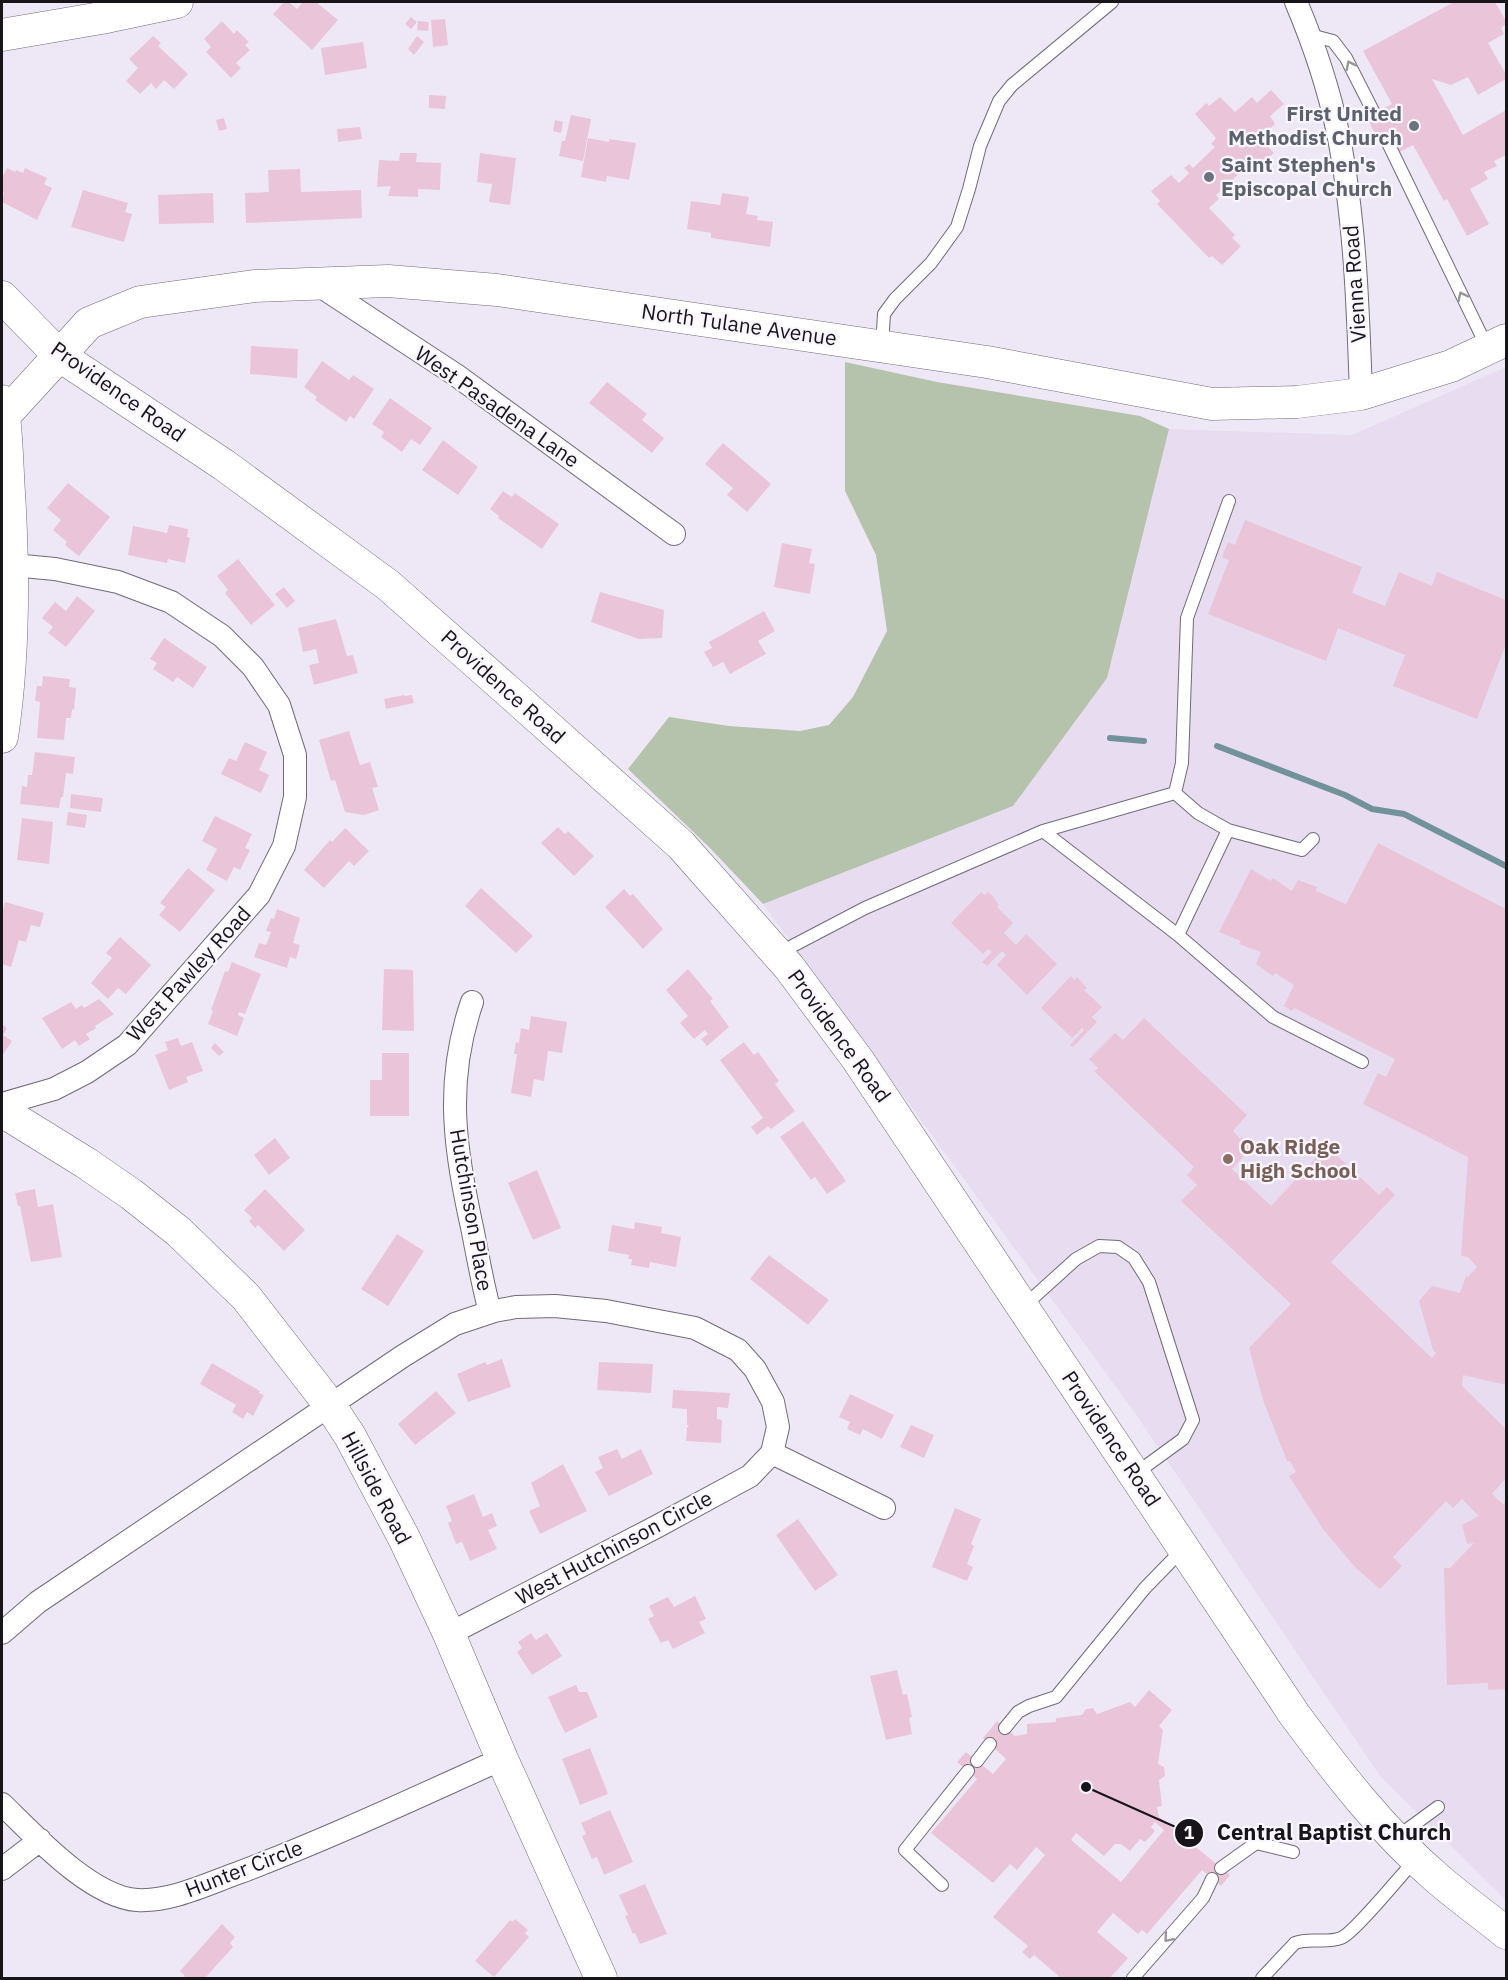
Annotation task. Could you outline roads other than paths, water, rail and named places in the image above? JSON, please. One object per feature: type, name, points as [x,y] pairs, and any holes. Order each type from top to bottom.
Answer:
[{"type":"street","points":[[2,35],[99,10],[177,2]]},
{"type":"street","name":"Vienna Road","points":[[1296,2],[1310,35],[1338,132],[1359,310],[1361,394]]},
{"type":"street","name":"North Tulane Avenue","points":[[3,409],[60,356],[89,323],[140,302],[254,286],[388,281],[496,290],[987,362],[1212,404],[1297,402],[1361,394],[1451,366],[1497,344]]},
{"type":"street","name":"West Pasadena Lane","points":[[317,284],[456,375],[674,534]]},
{"type":"street","name":"Providence Road","points":[[2,297],[60,356],[224,465],[388,585],[681,845],[778,954],[858,1060],[1294,1714],[1350,1788],[1438,1879],[1506,1933]]},
{"type":"street","points":[[2,737],[12,611],[8,564],[3,409]]},
{"type":"street","name":"West Pawley Road","points":[[2,1104],[54,1089],[87,1072],[127,1045],[259,895],[284,846],[295,797],[295,755],[279,705],[253,667],[222,636],[171,602],[118,582],[55,569],[8,564]]},
{"type":"street","name":"Hutchinson Place","points":[[472,1002],[463,1027],[453,1110],[462,1180],[490,1312]]},
{"type":"street","name":"Hillside Road","points":[[2,1111],[132,1194],[179,1232],[246,1298],[329,1404],[350,1436],[404,1538],[602,1978]]},
{"type":"street","points":[[2,1633],[38,1602],[329,1404],[455,1324],[490,1312],[516,1307],[555,1306],[649,1318],[696,1328],[738,1350],[755,1368],[773,1402],[778,1427],[772,1453],[884,1508]]},
{"type":"street","name":"West Hutchinson Circle","points":[[449,1634],[750,1476],[772,1453]]},
{"type":"street","name":"Hunter Circle","points":[[2,1804],[70,1868],[101,1889],[136,1900],[164,1898],[196,1889],[281,1856],[502,1759]]},
{"type":"street","points":[[2,1869],[40,1840]]},
{"type":"lane","points":[[882,346],[884,315],[894,299],[931,263],[957,227],[980,147],[999,101],[1012,85],[1112,2]]},
{"type":"lane","points":[[1310,35],[1333,41],[1346,58],[1374,114]]},
{"type":"lane","points":[[1388,143],[1497,344]]},
{"type":"lane","points":[[1175,793],[1182,763],[1187,618],[1229,501]]},
{"type":"lane","points":[[778,954],[865,908],[1043,831],[1175,793]]},
{"type":"lane","points":[[1175,793],[1198,813],[1228,830],[1302,850],[1313,839]]},
{"type":"lane","points":[[1178,935],[1228,830]]},
{"type":"lane","points":[[1043,831],[1178,935],[1273,1017],[1362,1062]]},
{"type":"lane","points":[[1023,1307],[1076,1259],[1100,1246],[1118,1246],[1134,1258],[1149,1282],[1193,1419],[1183,1440],[1135,1474]]},
{"type":"lane","points":[[1005,1728],[1018,1712],[1056,1696],[1145,1588],[1184,1548]]},
{"type":"lane","points":[[977,1761],[990,1744]]},
{"type":"lane","points":[[942,1885],[905,1850],[968,1771]]},
{"type":"lane","points":[[1262,1978],[1295,1943],[1321,1942],[1346,1936],[1406,1848],[1438,1807]]},
{"type":"lane","points":[[1221,1868],[1256,1843],[1293,1852]]},
{"type":"lane","points":[[1132,1978],[1203,1898],[1212,1879]]},
{"type":"waterway","points":[[1110,738],[1144,741]]},
{"type":"waterway","points":[[1217,746],[1345,795],[1372,809],[1404,814],[1506,866]]},
{"type":"place","name":"First United Methodist Church","points":[[1414,126]]},
{"type":"place","name":"Saint Stephen's Episcopal Church","points":[[1209,177]]},
{"type":"place","name":"Oak Ridge High School","points":[[1228,1159]]},
{"type":"place","name":"Central Baptist Church","points":[[1086,1787]]}]
